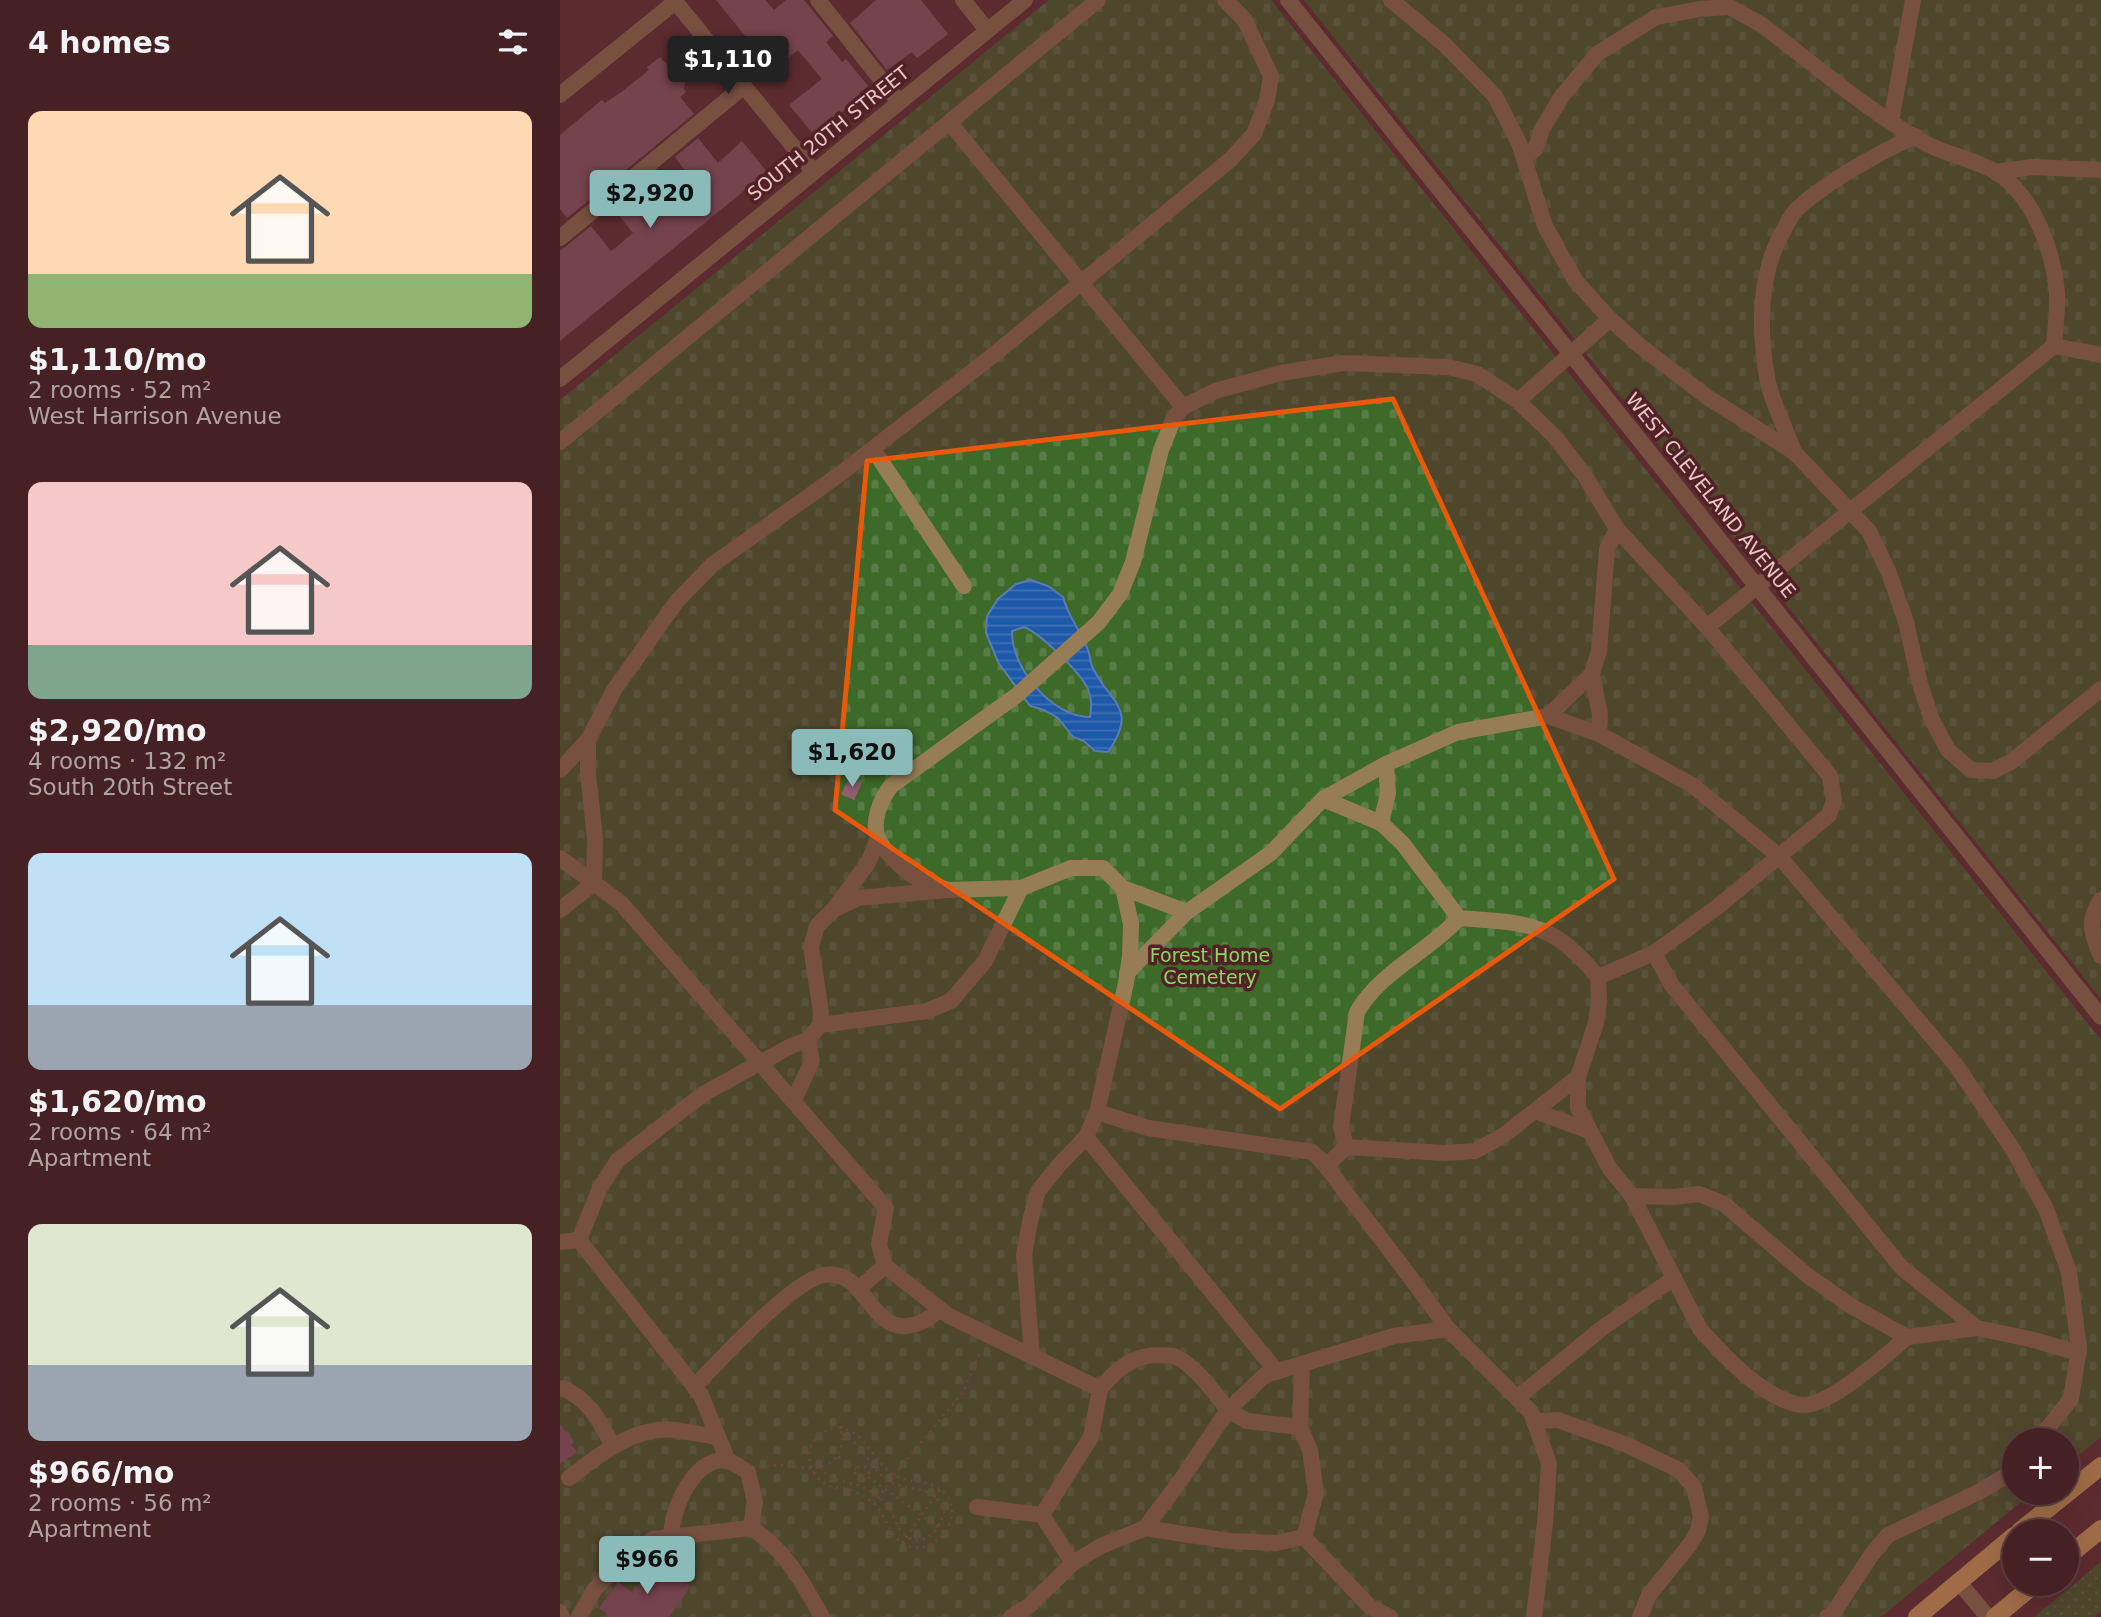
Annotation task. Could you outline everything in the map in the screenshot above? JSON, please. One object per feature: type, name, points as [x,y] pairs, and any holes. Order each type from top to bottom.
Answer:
[{"type":"main road","points":[[2035,1519],[2101,1466]]},
{"type":"main road","points":[[2079,1548],[2101,1529]]},
{"type":"main road","points":[[1917,1617],[2002,1546]]},
{"type":"main road","points":[[1994,1617],[2020,1596]]},
{"type":"street","points":[[818,0],[899,102]]},
{"type":"street","points":[[963,0],[987,30]]},
{"type":"street","name":"SOUTH 20TH STREET","points":[[560,379],[1024,0]]},
{"type":"street","points":[[560,442],[1098,0]]},
{"type":"street","points":[[560,770],[588,740],[614,690],[677,601],[712,565],[873,449],[991,357],[1230,160],[1254,134],[1267,100],[1271,76],[1244,19],[1226,0]]},
{"type":"street","name":"WEST CLEVELAND AVENUE","points":[[1288,0],[2101,1017]]},
{"type":"street","points":[[1391,0],[1444,44],[1495,96],[1519,143],[1545,226],[1576,280],[1610,319],[1640,346],[1707,397],[1794,452],[1869,531],[1889,573],[1906,622],[1920,684],[1932,720],[1948,750],[1971,770],[1993,771],[2011,762],[2101,689]]},
{"type":"street","points":[[1891,121],[1913,0]]},
{"type":"street","points":[[560,95],[675,1],[814,172]]},
{"type":"street","points":[[1524,158],[1536,148],[1542,129],[1562,96],[1597,54],[1656,17],[1724,3],[1755,20],[1891,121],[1931,146],[1995,172],[2013,186],[2037,220],[2051,256],[2057,294],[2054,346],[1712,623]]},
{"type":"street","points":[[560,238],[744,86]]},
{"type":"street","points":[[950,123],[1183,407]]},
{"type":"street","points":[[1794,452],[1769,383],[1761,329],[1764,284],[1774,245],[1796,210],[1886,150],[1916,136]]},
{"type":"street","points":[[1995,172],[2033,167],[2101,170]]},
{"type":"street","points":[[1518,401],[1610,319]]},
{"type":"street","points":[[2054,346],[2101,355]]},
{"type":"street","points":[[579,1240],[600,1188],[618,1160],[703,1094],[808,1040],[820,1025],[821,1012],[811,947],[817,926],[833,910],[868,863],[878,838],[879,807],[891,786],[1017,695],[1089,631],[1120,594],[1133,562],[1161,450],[1173,420],[1183,407],[1215,391],[1281,373],[1343,363],[1448,367],[1477,374],[1505,390],[1555,437],[1585,476],[1617,529],[1712,623],[1830,776],[1833,800],[1829,815],[1716,908],[1654,953],[1598,977]]},
{"type":"street","points":[[873,449],[964,586]]},
{"type":"street","points":[[1599,734],[1600,715],[1592,674],[1599,651],[1607,549],[1617,529]]},
{"type":"street","points":[[1548,716],[1592,674]]},
{"type":"street","points":[[1127,973],[1187,912],[1271,853],[1323,799],[1387,764],[1458,732],[1548,716],[1599,734],[1692,785],[1779,856],[1955,1064],[2012,1147],[2046,1209],[2069,1272],[2079,1353],[2070,1399],[2047,1428]]},
{"type":"street","points":[[588,740],[588,774],[595,839],[594,883]]},
{"type":"street","points":[[1381,823],[1388,793],[1387,764]]},
{"type":"street","points":[[1323,799],[1381,823],[1403,844],[1459,918],[1521,923],[1553,935],[1578,953],[1598,977],[1596,1023],[1578,1077],[1578,1108],[1610,1170],[1632,1196],[1700,1329],[1716,1348],[1766,1391],[1805,1405],[1821,1401],[1868,1370],[1907,1337],[1977,1328],[2079,1353]]},
{"type":"street","points":[[878,838],[895,861],[915,877],[948,890]]},
{"type":"street","points":[[560,858],[621,903],[886,1208],[879,1244],[884,1266],[917,1289],[940,1310],[1100,1390]]},
{"type":"street","points":[[833,910],[858,898],[948,890],[1021,888],[1071,868],[1103,868],[1124,888],[1187,912]]},
{"type":"street","points":[[560,910],[594,883]]},
{"type":"street","points":[[820,1025],[927,1011],[951,1001],[985,961],[1021,888]]},
{"type":"street","points":[[1032,1356],[1024,1254],[1031,1217],[1038,1191],[1059,1164],[1086,1137],[1097,1112],[1127,973],[1131,924],[1124,888]]},
{"type":"street","points":[[2101,900],[2092,919],[2091,933],[2101,956]]},
{"type":"street","points":[[1346,1147],[1341,1127],[1357,1012],[1377,985],[1445,933],[1459,918]]},
{"type":"street","points":[[1654,953],[1671,984],[1902,1268],[1977,1328]]},
{"type":"street","points":[[794,1100],[812,1061],[808,1040]]},
{"type":"street","points":[[1327,1165],[1346,1147],[1445,1153],[1475,1151],[1504,1135],[1578,1077]]},
{"type":"street","points":[[1535,1111],[1589,1131]]},
{"type":"street","points":[[1097,1112],[1148,1128],[1312,1152],[1327,1165],[1448,1329],[1531,1412],[1549,1464],[1534,1617]]},
{"type":"street","points":[[1086,1137],[1277,1372]]},
{"type":"street","points":[[1632,1196],[1674,1197],[1699,1194],[1724,1204],[1807,1275],[1851,1306],[1907,1337]]},
{"type":"street","points":[[560,1242],[579,1240]]},
{"type":"street","points":[[579,1240],[701,1395],[728,1461]]},
{"type":"street","points":[[858,1289],[884,1266]]},
{"type":"street","points":[[694,1387],[749,1330],[811,1279],[837,1275],[848,1280],[876,1311],[896,1325],[906,1327],[922,1323],[940,1310]]},
{"type":"street","points":[[1517,1398],[1601,1329],[1674,1278]]},
{"type":"street","points":[[1145,1528],[1228,1409],[1265,1375],[1394,1336],[1448,1329]]},
{"type":"street","points":[[1042,1515],[1091,1437],[1100,1390],[1113,1373],[1130,1361],[1150,1355],[1173,1356],[1199,1375],[1228,1409],[1247,1421],[1300,1427]]},
{"type":"street","points":[[1303,1364],[1300,1427],[1310,1450],[1316,1493],[1304,1537]]},
{"type":"street","points":[[560,1390],[563,1388],[580,1397],[594,1412],[613,1446]]},
{"type":"street","points":[[1534,1421],[1558,1420],[1627,1444],[1678,1470],[1694,1487],[1701,1517],[1698,1530],[1691,1543],[1648,1595],[1640,1617]]},
{"type":"street","points":[[563,1483],[613,1446],[649,1431],[674,1430],[718,1437]]},
{"type":"street","points":[[671,1537],[671,1523],[695,1474],[708,1462],[728,1461],[747,1472],[755,1502],[751,1528]]},
{"type":"street","points":[[1826,1617],[1834,1612],[1872,1554],[1888,1535],[1977,1493],[2002,1478]]},
{"type":"street","points":[[977,1507],[1042,1515]]},
{"type":"street","points":[[1042,1515],[1073,1563]]},
{"type":"street","points":[[579,1617],[594,1590],[621,1563],[653,1539],[751,1528],[783,1556],[801,1579],[822,1617]]},
{"type":"street","points":[[1011,1617],[1030,1605],[1073,1563],[1101,1546],[1145,1528],[1229,1541],[1276,1543],[1304,1537]]},
{"type":"street","points":[[1304,1537],[1370,1606],[1390,1617]]},
{"type":"street","points":[[1958,1581],[1988,1617]]},
{"type":"street","points":[[560,1612],[562,1617]]},
{"type":"path","points":[[874,1504],[894,1475],[963,1392],[988,1334]]},
{"type":"path","points":[[747,1472],[760,1467],[785,1465],[812,1469],[820,1467],[838,1457],[843,1446],[840,1427]]},
{"type":"path","points":[[840,1427],[855,1432],[874,1457],[903,1480],[928,1483],[940,1489],[952,1507],[950,1526],[939,1540],[930,1545],[912,1547],[902,1543],[874,1504],[850,1489],[822,1482],[812,1469],[810,1452],[813,1442],[826,1431],[840,1427]]},
{"type":"path","points":[[820,1467],[830,1478],[871,1491],[889,1507],[903,1534],[911,1538],[926,1538],[939,1528],[944,1511],[936,1495],[925,1490],[902,1487],[890,1481],[870,1463],[855,1441],[842,1435]]},
{"type":"path","points":[[838,1457],[856,1469]]},
{"type":"path","points":[[874,1457],[867,1468],[868,1477],[946,1533]]},
{"type":"path","points":[[856,1469],[860,1466],[867,1468]]},
{"type":"path","points":[[856,1469],[855,1475],[858,1479]]},
{"type":"path","points":[[858,1479],[868,1477]]},
{"type":"path","points":[[850,1489],[858,1479]]},
{"type":"path","points":[[902,1543],[940,1489]]},
{"type":"highlighted area","points":[[1393,399],[1614,879],[1280,1109],[835,810],[867,461]]},
{"type":"green space","name":"Forest Home Cemetery","points":[[1049,0],[1271,0],[2101,1040],[2101,1437],[2079,1455],[2079,1428],[2002,1428],[2002,1505],[2017,1505],[1881,1617],[560,1617],[560,400]]},
{"type":"green space","points":[[1304,0],[2101,0],[2101,999]]},
{"type":"green space","points":[[2101,1562],[2101,1611],[2094,1617],[2034,1617],[2060,1596],[2079,1596],[2079,1580]]},
{"type":"water","points":[[1031,580],[1048,586],[1063,597],[1089,652],[1092,666],[1121,714],[1117,737],[1108,752],[1095,751],[1084,741],[1073,737],[1058,718],[1030,706],[998,662],[986,633],[987,616],[998,599],[1016,584]],"holes":[[[1024,627],[1059,654],[1084,682],[1091,700],[1090,717],[1076,715],[1048,700],[1026,674],[1018,660],[1012,631]]]},
{"type":"building","points":[[716,0],[765,0],[774,10],[786,0],[804,0],[833,36],[826,42],[842,62],[846,59],[868,86],[859,93],[862,96],[814,135],[789,105],[822,79],[798,50],[773,70]]},
{"type":"building","points":[[876,0],[921,0],[948,34],[917,58],[912,52],[887,70],[850,23]]},
{"type":"building","points":[[678,47],[686,51],[701,71],[684,84],[686,92],[680,97],[694,114],[567,218],[560,209],[560,135],[602,100],[605,103],[624,90],[649,70],[647,67],[660,57],[669,67],[674,50]]},
{"type":"building","points":[[698,138],[718,163],[742,141],[767,172],[560,341],[560,251],[591,226],[611,251],[614,249],[633,233],[613,208],[652,176],[672,201],[694,183],[675,157]]},
{"type":"building","points":[[850,777],[862,783],[854,800],[841,794]]},
{"type":"building","points":[[560,1424],[574,1442],[571,1445],[577,1452],[560,1464]]},
{"type":"building","points":[[658,1564],[691,1586],[669,1617],[611,1617],[599,1608],[618,1582],[633,1593],[648,1571],[652,1573]]}]
